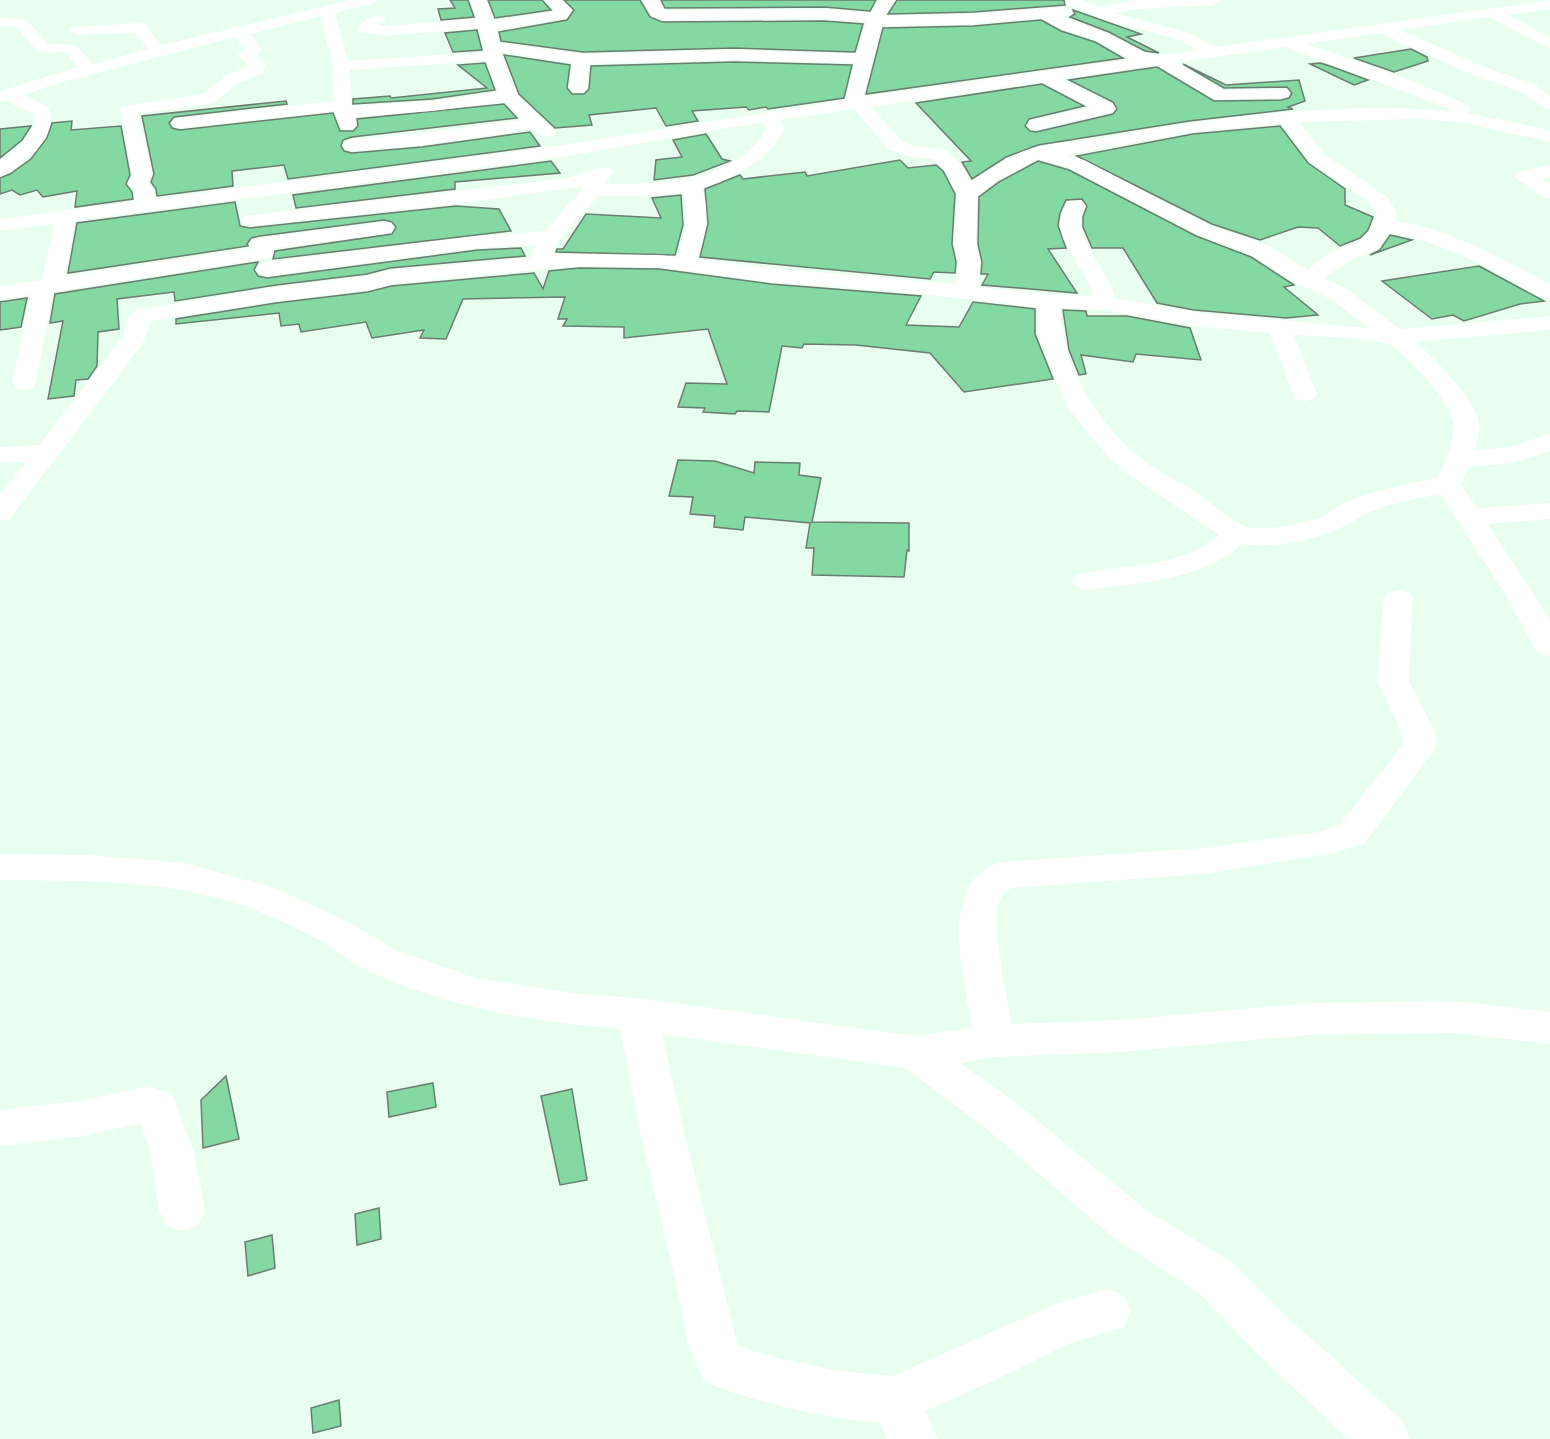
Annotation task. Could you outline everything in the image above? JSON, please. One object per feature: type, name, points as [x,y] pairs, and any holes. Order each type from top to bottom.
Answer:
[{"type":"street","points":[[6,95],[41,82],[238,32],[300,8],[326,9],[369,0]]},
{"type":"street","points":[[434,14],[562,15],[564,10],[552,0]]},
{"type":"street","points":[[650,0],[657,13],[681,15],[750,7],[875,19],[974,19],[1044,14],[1068,6]]},
{"type":"street","points":[[887,0],[875,19],[854,98],[895,145],[911,151],[939,154],[953,167],[967,194],[965,244],[969,262],[966,292]]},
{"type":"street","points":[[1005,0],[1068,6],[1092,11],[1183,36],[1213,52]]},
{"type":"street","points":[[1092,11],[1152,3],[1213,0]]},
{"type":"street","points":[[1151,29],[1175,20],[1152,3]]},
{"type":"street","points":[[0,225],[562,151],[769,116],[1550,4]]},
{"type":"street","points":[[326,9],[341,66],[343,103],[358,179]]},
{"type":"street","points":[[1491,12],[1550,44]]},
{"type":"street","points":[[1044,14],[1068,26],[1102,37],[1140,58],[1160,60],[1220,95],[1281,93]]},
{"type":"street","points":[[379,20],[372,22],[366,29],[385,31],[484,15]]},
{"type":"street","points":[[484,15],[506,88],[562,151]]},
{"type":"street","points":[[651,60],[681,15]]},
{"type":"street","points":[[0,22],[21,23],[44,49],[70,48],[88,71],[105,82]]},
{"type":"street","points":[[77,30],[141,28],[143,36],[159,51]]},
{"type":"street","points":[[1382,28],[1476,70],[1530,89],[1550,104]]},
{"type":"street","points":[[208,99],[232,79],[256,70],[258,65],[246,55],[254,50],[238,32]]},
{"type":"street","points":[[1287,41],[1327,58],[1415,88],[1468,112],[1469,115],[1465,118]]},
{"type":"street","points":[[341,66],[524,49],[551,56],[581,59],[651,60],[756,55],[863,59]]},
{"type":"street","points":[[1240,49],[1253,63]]},
{"type":"street","points":[[578,88],[581,59]]},
{"type":"street","points":[[1501,79],[1530,69]]},
{"type":"street","points":[[1456,76],[1476,70]]},
{"type":"street","points":[[1036,125],[1107,108],[1045,77]]},
{"type":"street","points":[[1266,78],[1281,93],[1292,117],[1317,158],[1382,203],[1387,213],[1383,226],[1371,244],[1341,256],[1307,280]]},
{"type":"street","points":[[1415,88],[1435,82]]},
{"type":"street","points":[[1000,83],[1039,130],[1037,153]]},
{"type":"street","points":[[383,94],[506,88]]},
{"type":"street","points":[[270,96],[343,103],[432,106],[506,88]]},
{"type":"street","points":[[122,93],[124,102],[130,109],[130,129],[142,175],[138,183],[144,190],[145,206]]},
{"type":"street","points":[[0,170],[28,149],[38,134],[43,119],[41,110],[6,95]]},
{"type":"street","points":[[130,109],[208,99],[237,98]]},
{"type":"street","points":[[130,129],[343,103]]},
{"type":"street","points":[[967,194],[991,176],[1037,153],[1085,147],[1170,129],[1292,117],[1421,114],[1465,118],[1550,136]]},
{"type":"street","points":[[251,220],[568,184],[590,190],[691,185],[745,163],[760,151],[776,129],[769,116]]},
{"type":"street","points":[[352,145],[422,139],[538,123]]},
{"type":"street","points":[[548,260],[551,237],[637,139]]},
{"type":"street","points":[[1037,153],[1077,164],[1204,230],[1266,253],[1307,280],[1340,294],[1418,354],[1438,376],[1466,420],[1466,434],[1452,472],[1469,517],[1521,595],[1550,646]]},
{"type":"street","points":[[1550,171],[1524,177],[1550,193]]},
{"type":"street","points":[[685,264],[697,231],[698,203],[691,185]]},
{"type":"street","points":[[546,207],[590,190]]},
{"type":"street","points":[[244,194],[276,294]]},
{"type":"street","points":[[1075,205],[1070,211],[1068,223],[1072,235],[1098,277],[1105,303]]},
{"type":"street","points":[[379,207],[390,277]]},
{"type":"street","points":[[24,383],[66,216]]},
{"type":"street","points":[[0,293],[108,275],[263,255],[383,228],[407,225]]},
{"type":"street","points":[[1383,226],[1415,230],[1497,264],[1550,293]]},
{"type":"street","points":[[263,255],[386,253],[551,237]]},
{"type":"street","points":[[0,513],[10,489],[46,453],[135,338],[140,318],[144,315],[276,294],[368,283],[390,277],[548,260],[626,259],[1048,301],[1105,303],[1194,319],[1395,337],[1550,323]]},
{"type":"street","points":[[1048,301],[1049,333],[1075,401],[1117,451],[1134,466],[1187,499],[1236,534],[1253,537],[1283,535],[1313,528],[1332,522],[1354,509],[1452,472],[1550,442]]},
{"type":"street","points":[[1525,326],[1550,328]]},
{"type":"street","points":[[1280,328],[1305,394]]},
{"type":"street","points":[[0,455],[46,453]]},
{"type":"street","points":[[1469,517],[1550,511]]},
{"type":"street","points":[[1086,581],[1161,570],[1214,552],[1236,534]]},
{"type":"street","points":[[994,1041],[980,939],[980,905],[986,888],[1001,875],[1203,861],[1322,844],[1352,834],[1419,748],[1420,736],[1393,681],[1398,599]]},
{"type":"street","points":[[0,867],[88,868],[184,876],[260,897],[337,933],[381,960],[474,993],[581,1010],[637,1014],[795,1038],[915,1053],[994,1041],[1122,1036],[1309,1019],[1455,1017],[1550,1028]]},
{"type":"street","points":[[637,1014],[667,1156],[702,1292],[712,1345],[722,1365],[779,1382],[839,1395],[903,1419],[991,1358],[1057,1325],[1107,1311]]},
{"type":"street","points":[[915,1053],[999,1114],[1130,1224],[1215,1277],[1271,1334],[1385,1439]]},
{"type":"street","points":[[0,1128],[84,1118],[148,1104],[157,1107],[172,1152],[182,1211]]},
{"type":"building","points":[[450,0],[468,0],[474,17],[441,20],[438,9],[455,8]]},
{"type":"building","points":[[488,0],[542,0],[551,10],[495,18]]},
{"type":"building","points":[[564,0],[640,0],[650,17],[662,22],[824,21],[863,24],[855,52],[734,48],[583,52],[501,41],[499,32],[567,20],[574,10]]},
{"type":"building","points":[[661,0],[876,0],[870,11],[824,7],[665,8]]},
{"type":"building","points":[[897,0],[1064,0],[1065,5],[974,12],[888,14]]},
{"type":"building","points":[[1073,10],[1141,34],[1127,37],[1159,53],[1145,51],[1109,32],[1070,17],[1075,14]]},
{"type":"building","points":[[1041,20],[1061,31],[1095,42],[1123,58],[866,94],[883,28],[974,26]]},
{"type":"building","points":[[477,30],[482,50],[453,52],[445,33]]},
{"type":"building","points":[[1411,49],[1427,57],[1428,61],[1394,72],[1354,58]]},
{"type":"building","points":[[504,55],[570,65],[567,88],[572,94],[584,94],[589,89],[591,66],[734,62],[852,65],[844,98],[768,109],[766,107],[749,110],[746,107],[692,111],[698,121],[666,126],[656,108],[589,115],[592,125],[555,128],[519,94]]},
{"type":"building","points":[[485,63],[495,90],[432,99],[353,104],[353,99],[390,96],[391,98],[487,88],[458,65]]},
{"type":"building","points":[[1320,63],[1368,80],[1354,85],[1310,64]]},
{"type":"building","points":[[1183,64],[1226,85],[1299,80],[1305,101],[1288,107],[1293,109],[1189,121],[1038,145],[1006,157],[972,179],[962,162],[971,161],[916,103],[1042,84],[1084,106],[1029,119],[1025,126],[1030,131],[1036,132],[1113,114],[1117,109],[1113,102],[1069,80],[1157,67],[1214,101],[1281,100],[1289,98],[1292,93],[1287,87],[1224,88]]},
{"type":"building","points":[[286,101],[287,104],[174,117],[169,123],[172,128],[180,130],[333,113],[340,131],[353,131],[358,126],[357,119],[504,104],[517,118],[352,137],[343,140],[341,146],[344,151],[352,153],[422,147],[530,132],[540,146],[288,179],[284,165],[232,171],[233,186],[157,196],[156,189],[151,182],[154,174],[142,116]]},
{"type":"building","points":[[72,121],[71,130],[121,126],[130,175],[126,184],[132,192],[133,199],[75,207],[77,191],[43,197],[37,190],[20,195],[12,190],[0,194],[0,178],[10,174],[31,159],[47,138],[52,123]]},
{"type":"building","points":[[31,126],[22,140],[0,158],[0,129]]},
{"type":"building","points":[[1280,126],[1308,163],[1345,189],[1345,205],[1373,217],[1368,230],[1360,238],[1340,246],[1318,228],[1298,227],[1260,240],[1212,224],[1077,156],[1193,134]]},
{"type":"building","points":[[706,134],[722,159],[730,161],[693,175],[654,180],[656,160],[682,157],[673,140]]},
{"type":"building","points":[[900,160],[908,168],[936,165],[943,171],[955,194],[952,244],[956,262],[955,273],[934,272],[930,279],[700,257],[708,224],[705,189],[740,175],[743,179],[805,172],[807,176]]},
{"type":"building","points":[[551,161],[560,173],[455,182],[455,189],[296,208],[293,195]]},
{"type":"building","points":[[1038,161],[1069,170],[1196,236],[1251,257],[1294,285],[1284,287],[1318,315],[1286,318],[1194,310],[1157,303],[1123,248],[1092,248],[1083,227],[1083,217],[1087,206],[1082,199],[1066,200],[1060,213],[1058,226],[1066,248],[1048,249],[1077,293],[982,285],[988,274],[981,274],[982,262],[978,244],[979,197],[999,182]]},
{"type":"building","points":[[681,195],[683,225],[675,255],[556,252],[557,249],[563,249],[586,214],[661,218],[652,198]]},
{"type":"building","points":[[235,202],[240,226],[250,228],[456,206],[499,209],[511,231],[273,259],[275,251],[392,234],[396,227],[392,222],[384,220],[260,236],[251,238],[248,246],[68,273],[77,223]]},
{"type":"building","points":[[1390,235],[1412,240],[1370,255],[1380,250]]},
{"type":"building","points":[[521,248],[525,256],[390,268],[367,274],[175,301],[174,292],[117,299],[119,329],[98,332],[97,366],[88,379],[76,380],[74,396],[48,399],[63,321],[50,323],[55,294],[258,262],[254,270],[258,276],[267,278],[478,250]]},
{"type":"building","points":[[1479,266],[1544,301],[1520,304],[1464,321],[1453,315],[1432,319],[1382,281]]},
{"type":"building","points":[[579,268],[659,269],[771,284],[921,296],[906,325],[959,327],[973,302],[1035,309],[1035,334],[1053,379],[964,392],[930,353],[856,345],[804,344],[802,348],[782,346],[769,412],[737,411],[735,414],[703,412],[705,408],[678,407],[686,383],[727,384],[708,329],[624,338],[624,327],[563,326],[567,319],[558,319],[565,297],[463,299],[446,339],[420,338],[424,330],[372,338],[366,322],[301,332],[299,324],[281,326],[279,313],[176,324],[176,319],[276,303],[368,292],[391,286],[534,273],[543,289],[549,271]]},
{"type":"building","points":[[27,298],[21,327],[0,330],[0,302]]},
{"type":"building","points":[[1063,310],[1086,311],[1087,316],[1127,316],[1190,328],[1201,360],[1136,354],[1133,362],[1081,355],[1086,374],[1079,375],[1069,350]]},
{"type":"building","points":[[678,460],[715,461],[754,473],[755,462],[800,463],[799,475],[821,478],[812,522],[909,523],[909,551],[907,550],[904,577],[812,575],[814,548],[806,548],[810,523],[745,517],[743,530],[714,527],[715,516],[690,514],[693,497],[669,496]]},
{"type":"building","points":[[226,1076],[239,1139],[203,1148],[201,1100]]},
{"type":"building","points":[[433,1083],[436,1107],[389,1117],[387,1092]]},
{"type":"building","points":[[572,1089],[587,1180],[560,1185],[541,1096]]},
{"type":"building","points":[[379,1208],[381,1239],[357,1245],[355,1214]]},
{"type":"building","points":[[272,1235],[275,1268],[248,1276],[245,1242]]},
{"type":"building","points":[[339,1400],[341,1426],[313,1433],[311,1408]]}]
